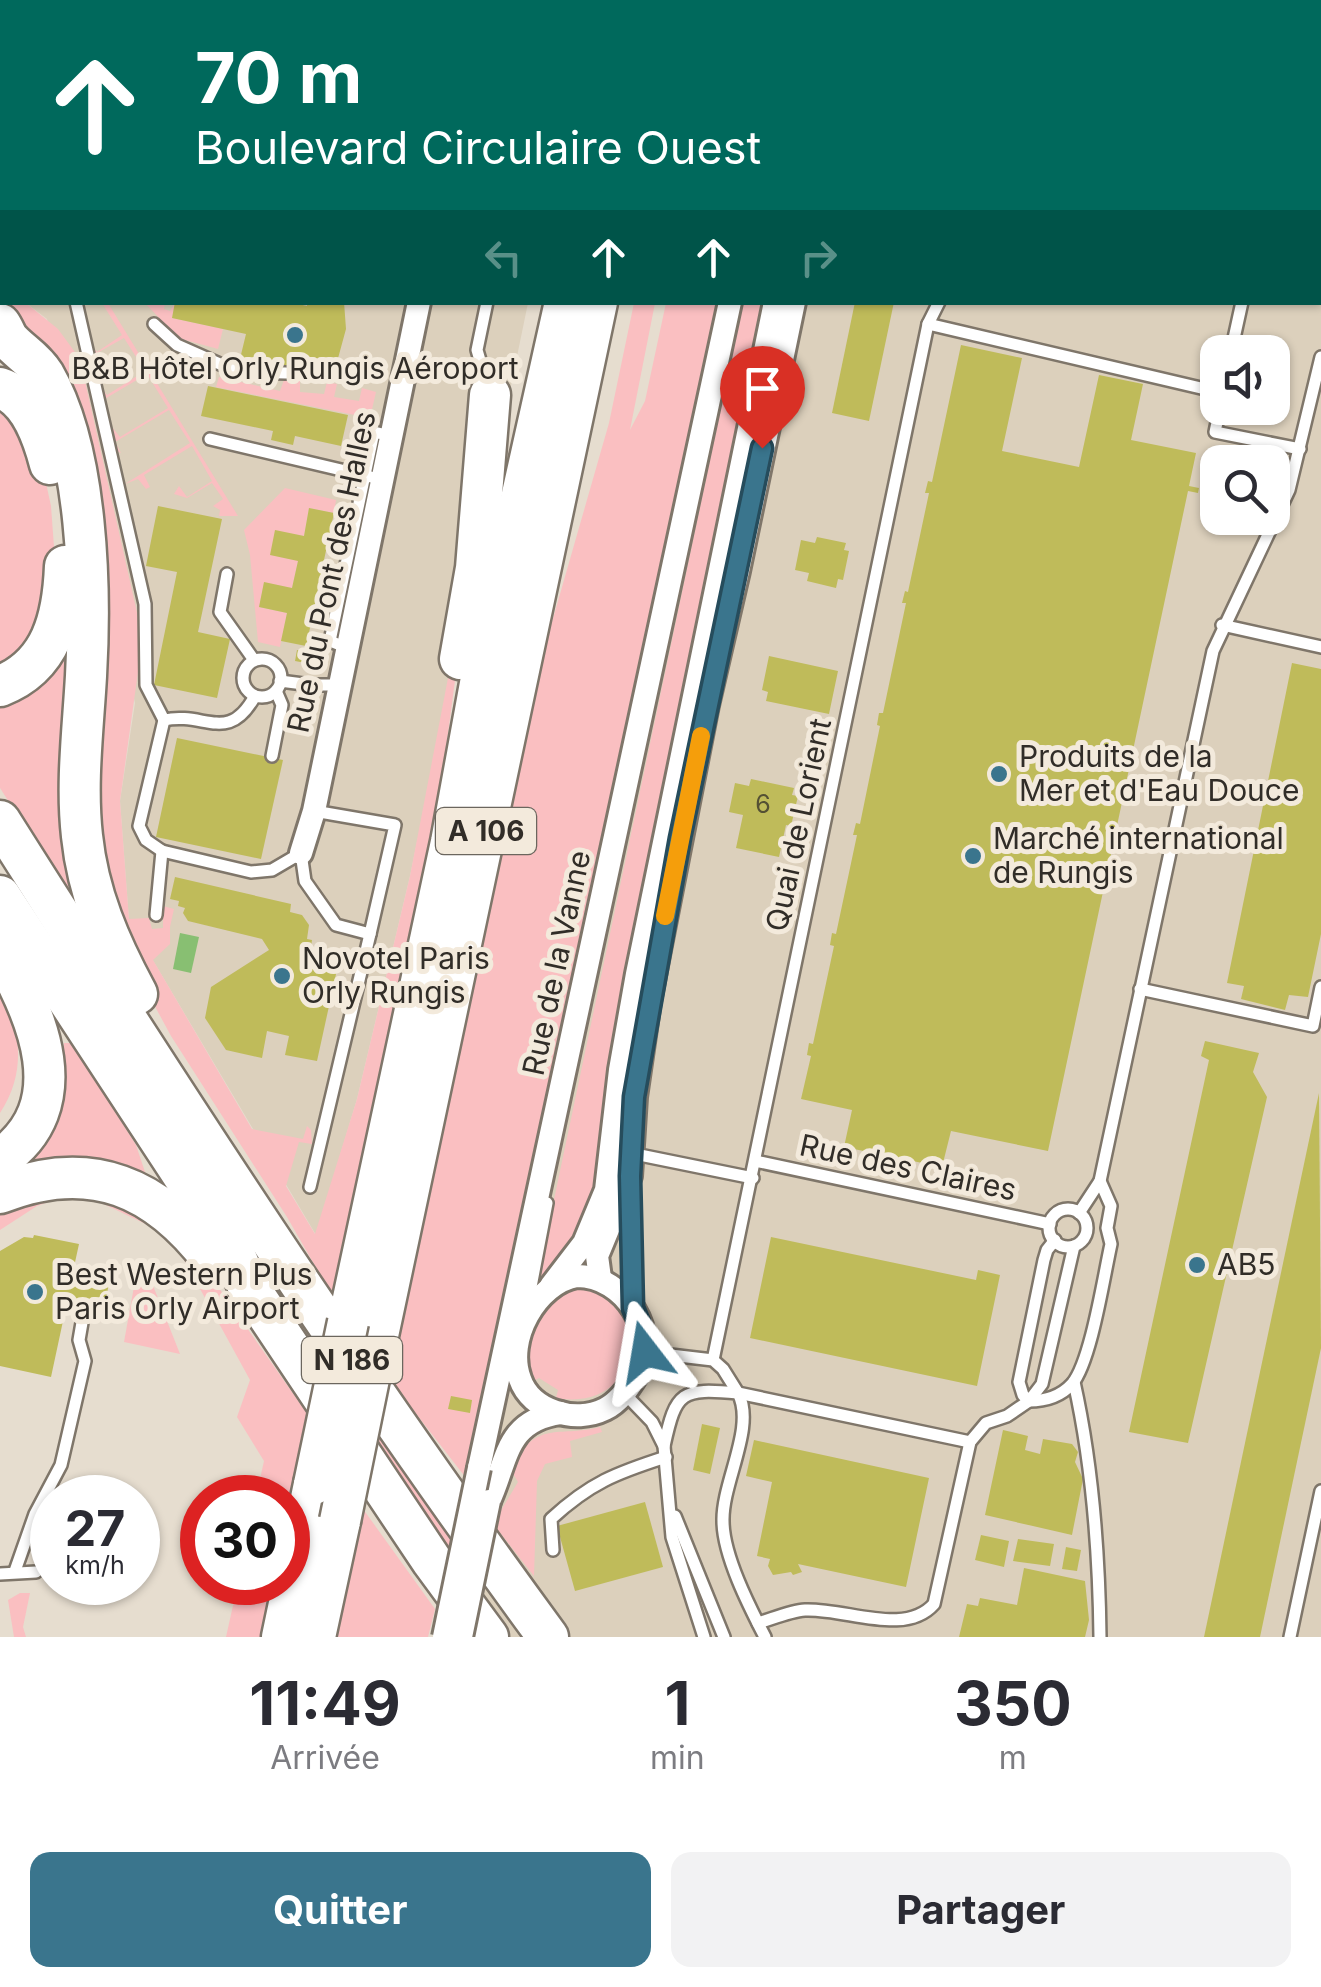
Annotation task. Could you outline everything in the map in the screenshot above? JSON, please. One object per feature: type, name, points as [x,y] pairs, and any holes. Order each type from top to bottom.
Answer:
[{"type":"highway","name":"A 106","points":[[282,1637],[451,842],[481,678],[563,305]]},
{"type":"highway","name":"A 106","points":[[315,1637],[596,305]]},
{"type":"highway","points":[[2,333],[32,359],[44,376],[59,410],[76,473],[88,596],[79,788],[82,838],[91,890],[102,924],[170,1050],[162,1078]]},
{"type":"highway","points":[[0,686],[36,664],[50,644],[60,619],[65,563],[50,462],[31,415],[4,386]]},
{"type":"highway","points":[[451,842],[441,818],[462,644],[476,568],[490,394]]},
{"type":"highway","name":"N 186","points":[[0,821],[162,1078],[365,1380],[548,1637]]},
{"type":"highway","name":"N 186","points":[[0,896],[234,1253],[247,1284],[432,1561],[488,1637]]},
{"type":"highway","points":[[0,950],[30,1007],[45,1080],[40,1109],[26,1135],[0,1160]]},
{"type":"highway","points":[[0,1141],[30,1102],[42,1053]]},
{"type":"highway","points":[[0,1193],[61,1176],[103,1180],[129,1188],[184,1225],[230,1284],[247,1284]]},
{"type":"street","name":"Rue du Pont des Halles","points":[[301,853],[314,811],[346,648],[373,477],[391,436],[418,305]]},
{"type":"street","name":"Rue de la Vanne","points":[[444,1637],[729,305]]},
{"type":"street","points":[[489,1502],[486,1479],[524,1325],[533,1305],[584,1243],[606,1190],[636,974],[774,305]]},
{"type":"street","points":[[600,1278],[598,1256],[630,1164],[634,1097],[676,856],[793,305]]},
{"type":"street","points":[[517,1358],[518,1375],[529,1394],[560,1413],[601,1411],[624,1394],[637,1374],[645,1352],[642,1330],[633,1308],[619,1292],[600,1278],[577,1276],[551,1286]]},
{"type":"street","points":[[460,1637],[489,1502],[505,1454],[515,1437],[538,1418],[560,1413]]},
{"type":"lane","points":[[77,305],[145,604],[146,685],[164,720],[139,826],[146,840],[162,851],[261,872],[287,863],[301,853],[306,881],[336,925],[370,934]]},
{"type":"lane","points":[[486,305],[477,350],[490,394]]},
{"type":"lane","name":"Quai de Lorient","points":[[713,1360],[928,324],[938,305]]},
{"type":"lane","points":[[1235,335],[1241,305]]},
{"type":"lane","points":[[154,324],[177,345],[238,372],[286,373]]},
{"type":"lane","points":[[928,324],[1200,388]]},
{"type":"lane","points":[[1079,1212],[1100,1182],[1212,650],[1281,511],[1321,357]]},
{"type":"lane","points":[[1216,425],[1215,432],[1300,449]]},
{"type":"lane","points":[[210,439],[373,477]]},
{"type":"lane","points":[[226,574],[220,612],[254,660]]},
{"type":"lane","points":[[1222,625],[1321,647]]},
{"type":"lane","points":[[272,756],[282,705],[275,664],[260,658],[247,665],[242,679],[255,696],[270,696],[278,686]]},
{"type":"lane","points":[[278,686],[338,685]]},
{"type":"lane","points":[[164,720],[178,717],[219,725],[233,722],[246,712],[255,696]]},
{"type":"lane","points":[[310,1186],[395,826],[314,811]]},
{"type":"lane","points":[[156,914],[162,851]]},
{"type":"lane","points":[[1140,989],[1312,1026],[1321,987]]},
{"type":"lane","points":[[524,1325],[563,1126]]},
{"type":"lane","name":"Rue des Claires","points":[[756,1162],[1050,1224]]},
{"type":"lane","points":[[633,1308],[630,1164],[753,1178]]},
{"type":"lane","points":[[1054,1240],[1046,1250],[1019,1382],[1029,1401],[1045,1401],[1059,1395],[1074,1382],[1083,1364],[1112,1244],[1107,1228],[1111,1206],[1100,1182]]},
{"type":"lane","points":[[758,1624],[804,1610],[907,1623],[925,1616],[934,1604],[970,1442],[986,1423],[1007,1416],[1029,1401],[1046,1376],[1074,1246],[1086,1233],[1085,1220],[1079,1212],[1058,1211],[1050,1224],[1054,1240],[1074,1246]]},
{"type":"lane","points":[[15,1571],[35,1514],[61,1465],[85,1361],[78,1340],[84,1311]]},
{"type":"lane","points":[[645,1352],[713,1360],[738,1392],[744,1415],[724,1508],[724,1536],[765,1637]]},
{"type":"lane","points":[[1074,1382],[1090,1466],[1100,1572],[1100,1637]]},
{"type":"lane","points":[[665,1451],[672,1411],[680,1400],[701,1391],[738,1392],[970,1442]]},
{"type":"lane","points":[[624,1394],[652,1422],[665,1451],[672,1537],[704,1637]]},
{"type":"lane","points":[[553,1550],[551,1519],[576,1496],[612,1474],[665,1451]]},
{"type":"lane","points":[[1290,1637],[1321,1490]]},
{"type":"lane","points":[[672,1506],[724,1637]]},
{"type":"lane","points":[[0,1574],[30,1572]]},
{"type":"shaded area","points":[[28,305],[58,329],[80,359],[140,626],[138,672],[120,801],[129,919],[149,918],[152,929],[163,928],[163,906],[174,909],[170,944],[153,960],[252,1129],[303,1139],[307,1126],[311,1130],[312,1144],[299,1142],[286,1186],[315,1234],[357,1099],[410,876],[472,553],[446,748],[423,879],[338,1306],[287,1217],[171,1036],[126,953],[94,834],[99,643],[30,332],[0,308]]},
{"type":"shaded area","points":[[29,305],[528,305],[410,876],[357,1099],[316,1235],[129,920],[120,801],[135,703],[47,319]]},
{"type":"shaded area","points":[[103,305],[109,305],[238,516],[219,516],[220,510],[213,506],[223,499],[212,483],[187,498],[174,494],[179,486],[187,497],[212,481],[192,446],[144,475],[150,487],[146,489],[138,479],[125,484],[190,443],[169,410],[115,442],[121,453],[115,450],[112,427],[120,437],[168,408],[147,374],[103,400],[100,386],[107,395],[145,371],[124,338],[97,353],[104,365],[95,363],[91,345],[97,352],[122,335]]},
{"type":"shaded area","points":[[147,305],[165,305],[164,309],[170,311],[175,305],[172,318],[223,329],[218,349],[178,338]]},
{"type":"shaded area","points":[[634,305],[655,305],[630,430],[645,401],[666,305],[720,305],[466,1478],[382,1370],[550,629],[609,423]]},
{"type":"shaded area","name":"Marché international de Rungis","points":[[742,305],[1321,305],[1321,1637],[448,1637],[558,1121],[575,1086]]},
{"type":"shaded area","points":[[743,305],[767,305],[601,1179],[568,1250],[536,1285]]},
{"type":"shaded area","points":[[219,377],[280,391],[284,380],[300,379],[300,392],[324,394],[327,382],[337,384],[334,397],[359,401],[362,388],[376,392],[370,418],[216,387]]},
{"type":"shaded area","points":[[0,402],[44,474],[51,506],[56,574],[53,611],[0,679]]},
{"type":"shaded area","points":[[285,488],[336,500],[334,513],[309,508],[304,536],[275,531],[298,561],[292,588],[264,583],[259,607],[287,613],[280,647],[258,642],[244,530]]},
{"type":"shaded area","points":[[72,625],[77,891],[67,892],[0,788],[0,700]]},
{"type":"shaded area","points":[[180,933],[199,937],[191,973],[173,969]]},
{"type":"shaded area","points":[[0,973],[15,1027],[18,1061],[10,1096],[0,1113]]},
{"type":"shaded area","points":[[64,1043],[72,1043],[136,1145],[147,1178],[0,1170],[59,1072]]},
{"type":"shaded area","points":[[63,1187],[149,1211],[214,1281],[313,1422],[302,1475],[261,1475],[264,1461],[237,1417],[250,1380],[182,1256],[156,1229],[87,1196],[60,1198],[37,1206],[0,1230],[0,1204]]},
{"type":"shaded area","points":[[137,1270],[152,1283],[180,1354],[124,1342]]},
{"type":"shaded area","points":[[573,1289],[600,1295],[618,1309],[628,1328],[630,1350],[624,1371],[609,1388],[587,1398],[556,1398],[558,1390],[539,1378],[532,1382],[527,1368],[528,1340],[540,1314],[560,1295]]},
{"type":"shaded area","points":[[375,1421],[453,1536],[450,1550],[372,1440]]},
{"type":"shaded area","points":[[600,1427],[602,1432],[570,1441],[572,1457],[545,1464],[537,1481],[534,1576],[493,1524],[518,1482],[509,1467],[540,1436]]},
{"type":"shaded area","points":[[358,1502],[435,1609],[428,1637],[326,1637]]},
{"type":"shaded area","points":[[20,1593],[30,1593],[23,1627],[26,1637],[14,1637],[8,1600]]},
{"type":"shaded area","points":[[233,1605],[275,1605],[268,1637],[226,1637]]},
{"type":"building","name":"B&B Hôtel Orly Rungis Aéroport","points":[[174,305],[344,305],[346,329],[337,362],[316,358],[288,361],[287,366],[271,363],[238,367],[246,334],[172,318]]},
{"type":"building","points":[[854,305],[893,305],[869,421],[832,413]]},
{"type":"building","name":"Produits de la Mer et d'Eau Douce","points":[[961,345],[1022,358],[1002,451],[1079,467],[1099,375],[1143,384],[1131,440],[1196,453],[1189,486],[1199,488],[1198,493],[1188,491],[1048,1151],[951,1131],[942,1167],[844,1147],[852,1110],[801,1099],[811,1056],[807,1055],[809,1043],[813,1044],[834,946],[830,945],[832,933],[836,934],[857,835],[853,835],[856,823],[860,824],[880,726],[879,713],[883,713],[906,603],[902,603],[905,591],[908,592],[929,493],[925,493],[928,481],[932,482]]},
{"type":"building","points":[[208,386],[348,415],[341,446],[295,436],[293,445],[271,440],[273,431],[201,416]]},
{"type":"building","points":[[158,506],[222,519],[198,632],[230,639],[217,698],[154,685],[177,572],[146,566]]},
{"type":"building","points":[[309,508],[334,513],[317,593],[332,596],[326,622],[312,619],[306,646],[281,641],[287,613],[259,607],[264,582],[292,588],[298,561],[270,555],[275,530],[304,536]]},
{"type":"building","points":[[817,537],[846,543],[844,550],[849,551],[843,580],[838,579],[836,588],[807,581],[809,573],[795,570],[801,540],[815,543]]},
{"type":"building","points":[[297,650],[313,653],[311,664],[295,661]]},
{"type":"building","points":[[769,656],[838,671],[829,714],[766,701],[768,692],[762,690]]},
{"type":"building","points":[[1292,663],[1321,669],[1321,934],[1308,997],[1289,995],[1285,1010],[1241,999],[1244,986],[1227,983]]},
{"type":"building","points":[[177,738],[283,760],[261,859],[156,837]]},
{"type":"building","points":[[751,779],[794,788],[792,795],[798,796],[779,857],[736,848],[743,815],[729,812],[735,783],[749,786]]},
{"type":"building","name":"Novotel Paris Orly Rungis","points":[[175,877],[291,904],[290,912],[302,915],[309,925],[307,939],[312,940],[309,959],[338,965],[317,1061],[285,1055],[289,1036],[267,1031],[262,1058],[226,1050],[205,1018],[211,987],[269,950],[262,939],[188,921],[183,913],[185,908],[170,899]]},
{"type":"building","name":"AB5","points":[[1205,1041],[1259,1053],[1253,1072],[1267,1097],[1188,1443],[1129,1432],[1209,1060],[1201,1056]]},
{"type":"building","points":[[1319,1093],[1321,1348],[1260,1637],[1204,1637]]},
{"type":"building","name":"Best Western Plus Paris Orly Airport","points":[[34,1235],[79,1244],[72,1276],[109,1284],[102,1315],[66,1307],[51,1377],[0,1366],[0,1251]]},
{"type":"building","points":[[771,1237],[976,1280],[978,1270],[1000,1275],[977,1386],[750,1338]]},
{"type":"building","points":[[451,1396],[472,1400],[470,1413],[448,1409]]},
{"type":"building","points":[[702,1424],[720,1428],[710,1474],[693,1470]]},
{"type":"building","points":[[1003,1430],[1028,1436],[1025,1450],[1040,1454],[1043,1439],[1072,1444],[1078,1452],[1075,1462],[1083,1479],[1072,1535],[985,1515]]},
{"type":"building","points":[[754,1440],[929,1478],[906,1587],[798,1564],[802,1572],[773,1575],[768,1566],[770,1559],[757,1556],[772,1482],[746,1476]]},
{"type":"building","points":[[645,1502],[663,1567],[575,1591],[557,1526]]},
{"type":"building","points":[[981,1535],[1009,1541],[1004,1567],[975,1560]]},
{"type":"building","points":[[1018,1539],[1054,1544],[1050,1566],[1013,1561]]},
{"type":"building","points":[[1066,1547],[1081,1550],[1077,1571],[1062,1569]]},
{"type":"building","points":[[1024,1568],[1085,1581],[1089,1620],[1085,1637],[959,1637],[967,1604],[978,1606],[980,1598],[1017,1605]]},
{"type":"slow traffic","points":[[665,916],[701,736]]},
{"type":"place","name":"B&B Hôtel Orly Rungis Aéroport","points":[[295,335]]},
{"type":"place","name":"Produits de la Mer et d'Eau Douce","points":[[999,774]]},
{"type":"place","name":"Marché international de Rungis","points":[[973,856]]},
{"type":"place","name":"Novotel Paris Orly Rungis","points":[[282,976]]},
{"type":"place","name":"AB5","points":[[1197,1265]]},
{"type":"place","name":"Best Western Plus Paris Orly Airport","points":[[35,1292]]},
{"type":"route","points":[[645,1352],[633,1308],[630,1153],[634,1097],[680,838],[762,448]]}]
